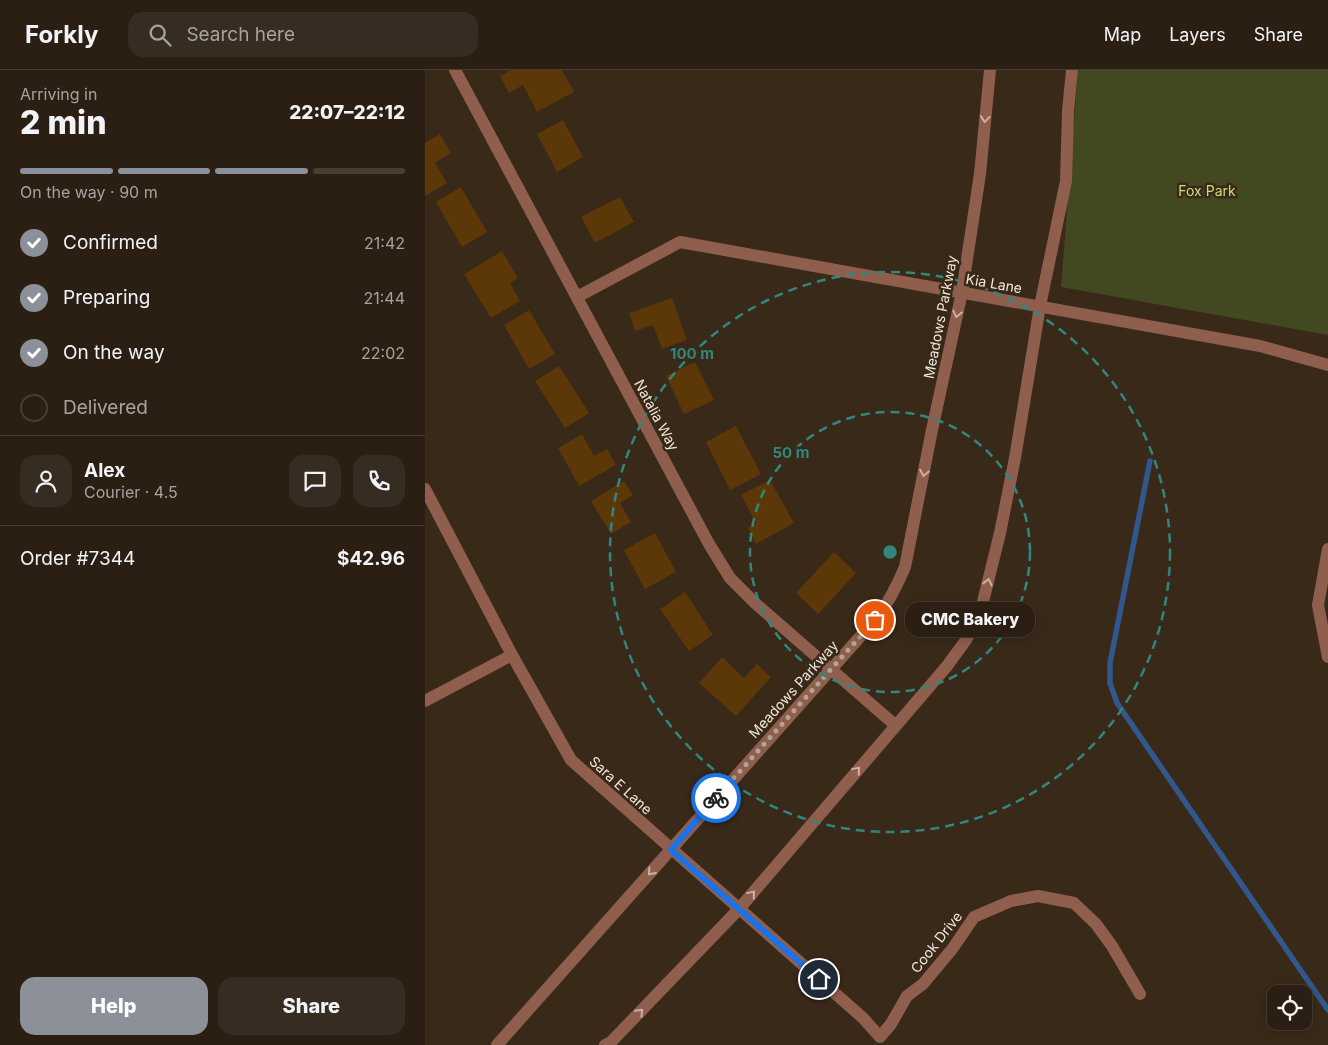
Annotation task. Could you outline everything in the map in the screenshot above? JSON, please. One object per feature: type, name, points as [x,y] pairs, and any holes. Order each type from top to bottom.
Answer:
[{"type":"street","name":"Natalia Way","points":[[455,70],[709,544],[730,578],[755,603],[895,725]]},
{"type":"street","name":"Meadows Parkway","points":[[501,1044],[883,609],[905,568],[962,292],[980,174],[989,70]]},
{"type":"street","points":[[605,1045],[611,1042],[739,909],[957,653],[966,640],[981,610],[1000,533],[1015,458],[1040,306],[1066,181],[1068,111],[1072,70]]},
{"type":"street","name":"Kia Lane","points":[[577,296],[680,242],[1260,346],[1328,365]]},
{"type":"street","name":"Sara E Lane","points":[[425,489],[512,655],[571,760],[863,1018],[880,1037]]},
{"type":"street","points":[[1328,549],[1318,605],[1328,657]]},
{"type":"street","points":[[425,701],[512,655]]},
{"type":"street","name":"Cook Drive","points":[[880,1037],[891,1024],[907,996],[923,984],[953,948],[975,917],[1011,901],[1039,896],[1074,903],[1096,924],[1112,946],[1140,994]]},
{"type":"green space","name":"Fox Park","points":[[1078,70],[1328,70],[1328,335],[1061,287]]},
{"type":"building","points":[[511,70],[562,70],[574,92],[537,112],[523,85],[509,93],[500,76]]},
{"type":"building","points":[[563,120],[583,157],[557,172],[537,134]]},
{"type":"building","points":[[440,134],[451,153],[435,163],[447,183],[425,196],[425,143]]},
{"type":"building","points":[[461,187],[487,232],[462,247],[436,202]]},
{"type":"building","points":[[620,197],[634,222],[595,243],[581,217]]},
{"type":"building","points":[[502,251],[518,278],[510,283],[520,301],[491,318],[464,274]]},
{"type":"building","points":[[672,298],[687,340],[662,349],[653,325],[635,331],[629,313]]},
{"type":"building","points":[[529,310],[555,354],[529,369],[504,325]]},
{"type":"building","points":[[695,362],[714,400],[684,414],[666,376]]},
{"type":"building","points":[[559,366],[589,413],[565,428],[535,381]]},
{"type":"building","points":[[736,426],[761,474],[730,490],[706,442]]},
{"type":"building","points":[[582,434],[594,456],[607,449],[616,465],[579,486],[558,448]]},
{"type":"building","points":[[770,480],[794,523],[756,544],[748,528],[756,523],[741,495]]},
{"type":"building","points":[[624,481],[633,495],[620,503],[631,522],[611,534],[591,501]]},
{"type":"building","points":[[655,533],[676,572],[645,589],[624,550]]},
{"type":"building","points":[[834,552],[856,573],[818,614],[796,593]]},
{"type":"building","points":[[685,592],[713,635],[689,651],[660,609]]},
{"type":"building","points":[[722,657],[744,678],[757,664],[771,677],[736,716],[699,683]]},
{"type":"waterway","points":[[1150,461],[1110,663],[1110,683],[1117,703],[1328,1010]]},
{"type":"way so far","points":[[716,798],[875,620]]},
{"type":"place","name":"CMC Bakery","points":[[875,620]]},
{"type":"route","points":[[716,798],[671,850],[819,979]]}]
